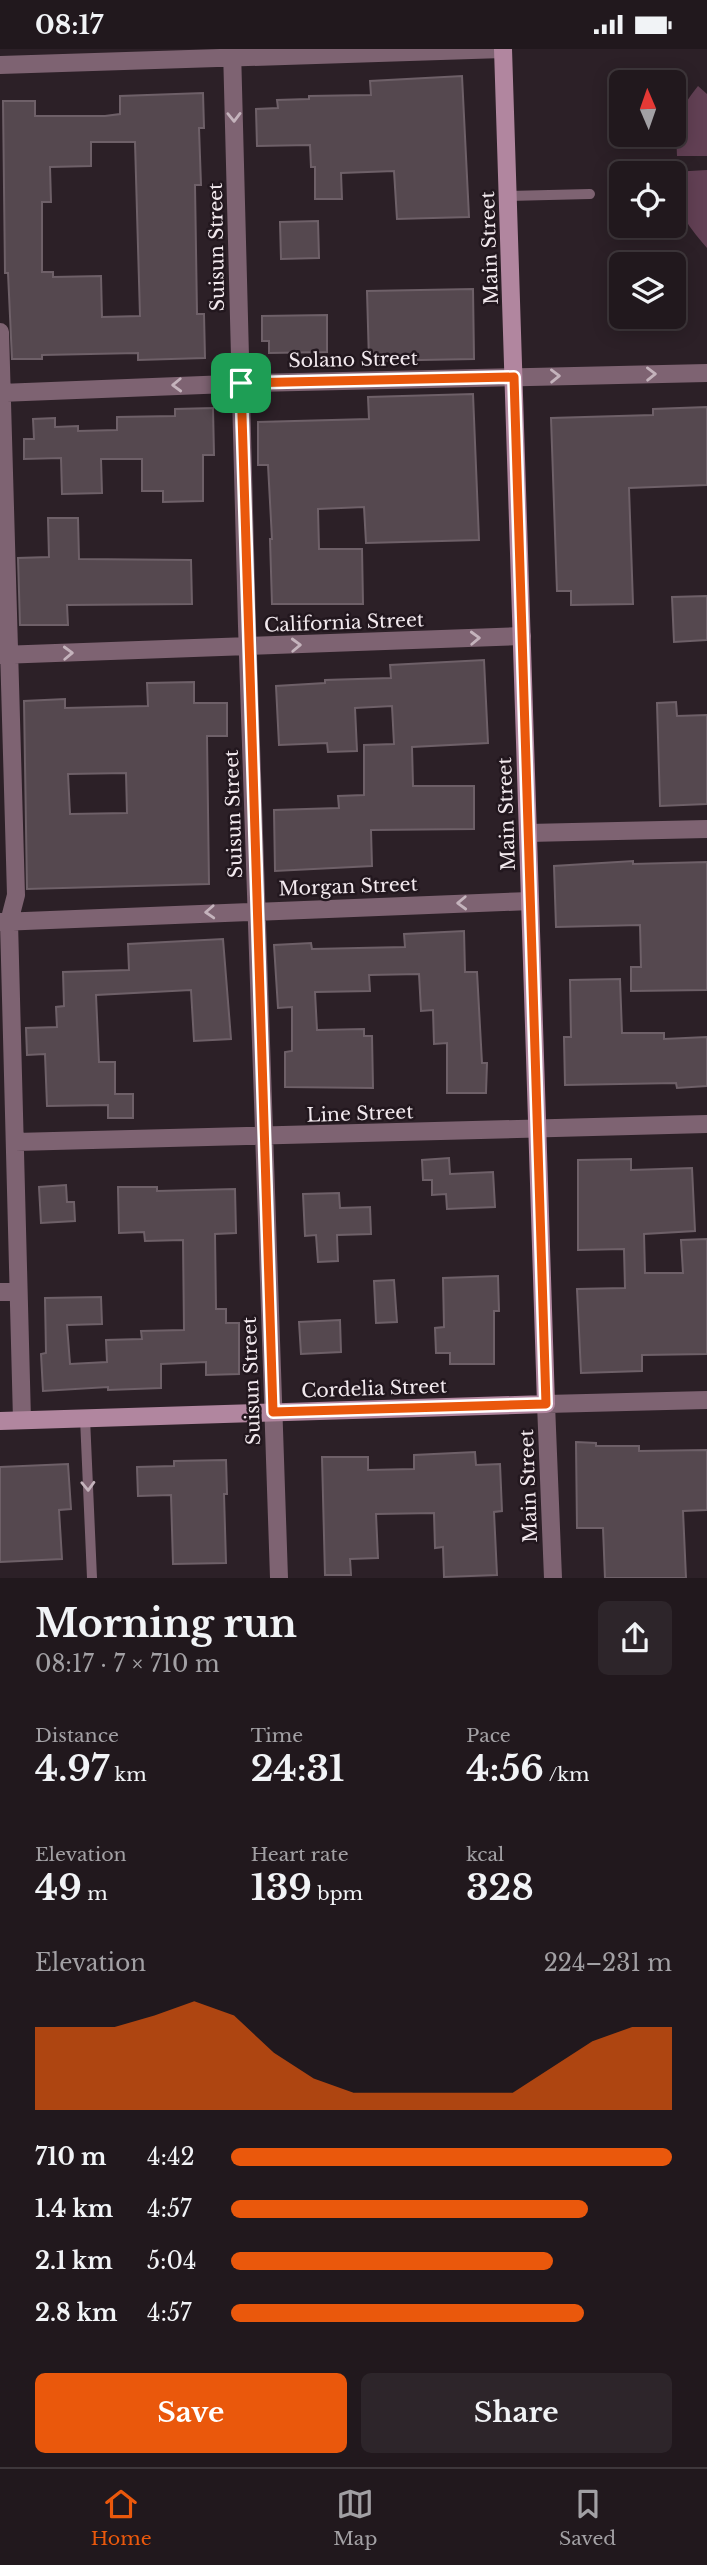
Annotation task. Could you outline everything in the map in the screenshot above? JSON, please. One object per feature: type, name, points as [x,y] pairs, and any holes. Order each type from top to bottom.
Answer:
[{"type":"main road","name":"Main Street","points":[[503,49],[546,1404]]},
{"type":"main road","name":"Cordelia Street","points":[[0,1421],[546,1404]]},
{"type":"street","points":[[0,65],[232,53],[503,49]]},
{"type":"street","name":"Suisun Street","points":[[232,53],[248,646],[279,1578]]},
{"type":"street","points":[[0,332],[4,655],[16,895],[4,922],[5,1043],[15,1142],[9,1292],[22,1420]]},
{"type":"street","name":"Solano Street","points":[[1,393],[241,383],[707,373]]},
{"type":"street","name":"California Street","points":[[4,655],[522,636]]},
{"type":"street","points":[[528,833],[707,828]]},
{"type":"street","name":"Morgan Street","points":[[4,922],[530,901]]},
{"type":"street","name":"Line Street","points":[[15,1142],[707,1124]]},
{"type":"street","name":"Cordelia Street","points":[[546,1404],[707,1400]]},
{"type":"street","name":"Main Street","points":[[546,1404],[553,1578]]},
{"type":"lane","points":[[503,49],[509,49]]},
{"type":"lane","points":[[508,196],[590,194]]},
{"type":"lane","points":[[85,1418],[92,1578]]},
{"type":"shaded area","points":[[698,86],[707,94],[707,156],[677,156],[677,147],[686,147],[686,103]]},
{"type":"shaded area","points":[[707,170],[707,248],[686,220],[686,171]]},
{"type":"building","points":[[462,76],[469,217],[397,219],[394,171],[341,173],[342,199],[315,199],[315,167],[311,167],[310,145],[257,146],[256,109],[278,108],[277,100],[309,99],[309,96],[371,95],[370,81]]},
{"type":"building","points":[[203,93],[204,128],[199,128],[201,185],[195,185],[197,314],[204,314],[205,358],[138,360],[138,353],[42,355],[42,359],[12,359],[8,273],[5,273],[3,101],[35,101],[35,116],[105,116],[120,114],[120,96]],"holes":[[[91,142],[135,142],[140,316],[102,317],[101,276],[53,277],[53,272],[42,272],[42,202],[51,202],[50,167],[91,166]]]},
{"type":"building","points":[[318,221],[319,258],[281,259],[280,222]]},
{"type":"building","points":[[473,289],[474,359],[369,361],[367,291]]},
{"type":"building","points":[[327,315],[327,352],[269,353],[269,341],[262,341],[262,316]]},
{"type":"building","points":[[473,394],[479,540],[366,543],[364,507],[318,509],[319,549],[362,549],[363,604],[272,604],[268,465],[258,465],[258,422],[369,419],[368,397]]},
{"type":"building","points":[[707,407],[707,485],[629,488],[633,604],[571,605],[571,591],[557,591],[551,418],[653,415],[653,409]]},
{"type":"building","points":[[213,408],[214,455],[203,455],[203,501],[163,502],[163,491],[142,491],[142,459],[101,459],[102,493],[62,494],[61,458],[24,459],[24,439],[34,439],[33,419],[55,418],[55,427],[78,426],[78,431],[117,430],[117,417],[175,416],[175,409]]},
{"type":"building","points":[[48,518],[78,518],[79,559],[191,560],[192,604],[67,605],[68,625],[20,625],[18,558],[49,557]]},
{"type":"building","points":[[707,596],[707,640],[674,642],[672,597]]},
{"type":"building","points":[[484,660],[488,743],[412,747],[413,786],[474,786],[474,829],[371,830],[372,866],[275,871],[274,810],[339,808],[338,796],[364,795],[364,745],[394,744],[392,706],[355,708],[357,751],[328,752],[327,743],[279,745],[276,686],[325,683],[325,680],[391,678],[390,665]]},
{"type":"building","points":[[194,682],[194,703],[227,703],[227,736],[207,736],[209,884],[27,889],[24,701],[65,699],[65,708],[148,706],[147,683]],"holes":[[[126,773],[127,813],[70,814],[68,774]]]},
{"type":"building","points":[[676,702],[677,716],[707,715],[707,804],[660,806],[657,703]]},
{"type":"building","points":[[633,861],[633,864],[707,862],[707,990],[631,991],[631,967],[641,967],[640,925],[556,927],[554,866]]},
{"type":"building","points":[[464,931],[465,972],[477,972],[482,1063],[487,1063],[486,1093],[447,1093],[447,1043],[434,1044],[433,1010],[421,1011],[419,974],[369,975],[370,991],[315,992],[317,1030],[364,1029],[364,1036],[372,1036],[373,1088],[285,1087],[285,1052],[292,1051],[292,1007],[278,1008],[274,945],[311,943],[312,949],[405,947],[404,934]]},
{"type":"building","points":[[223,939],[231,1039],[194,1041],[191,990],[96,995],[99,1062],[115,1062],[115,1094],[133,1094],[133,1118],[108,1118],[108,1105],[47,1106],[45,1054],[27,1055],[26,1028],[57,1027],[56,1007],[64,1006],[63,972],[129,970],[128,944]]},
{"type":"building","points":[[620,979],[622,1033],[664,1033],[664,1039],[707,1037],[707,1086],[677,1088],[676,1083],[565,1085],[564,1037],[571,1037],[570,980]]},
{"type":"building","points":[[449,1158],[450,1174],[493,1172],[495,1207],[447,1209],[446,1194],[432,1195],[432,1180],[423,1180],[422,1160]]},
{"type":"building","points":[[631,1159],[631,1170],[692,1168],[695,1231],[644,1234],[645,1273],[683,1273],[681,1240],[707,1239],[707,1354],[642,1355],[642,1371],[581,1373],[577,1289],[625,1288],[624,1249],[578,1250],[578,1160]]},
{"type":"building","points":[[66,1185],[67,1202],[74,1202],[75,1221],[41,1223],[39,1187]]},
{"type":"building","points":[[118,1187],[157,1187],[157,1191],[235,1189],[236,1233],[215,1234],[216,1309],[226,1309],[226,1323],[239,1323],[239,1374],[206,1375],[206,1362],[161,1364],[161,1388],[108,1390],[108,1387],[43,1391],[41,1354],[46,1353],[45,1298],[101,1297],[102,1324],[67,1325],[70,1364],[107,1362],[106,1340],[142,1339],[141,1331],[184,1330],[183,1240],[145,1241],[144,1232],[119,1233]]},
{"type":"building","points":[[339,1193],[340,1208],[370,1207],[371,1234],[337,1235],[338,1261],[318,1262],[316,1235],[305,1236],[303,1194]]},
{"type":"building","points":[[498,1276],[499,1311],[494,1311],[494,1364],[450,1364],[450,1353],[436,1353],[435,1328],[444,1327],[443,1278]]},
{"type":"building","points":[[394,1280],[397,1322],[376,1323],[374,1281]]},
{"type":"building","points":[[340,1320],[341,1352],[301,1354],[299,1322]]},
{"type":"building","points":[[576,1442],[596,1443],[596,1446],[639,1446],[639,1451],[707,1450],[707,1510],[683,1511],[686,1578],[605,1578],[603,1528],[577,1528]]},
{"type":"building","points":[[475,1452],[476,1465],[500,1464],[502,1511],[494,1512],[497,1575],[444,1577],[443,1547],[435,1548],[434,1513],[376,1514],[378,1558],[350,1559],[351,1575],[325,1575],[322,1457],[368,1457],[368,1470],[414,1469],[414,1455]]},
{"type":"building","points":[[226,1460],[226,1563],[173,1564],[171,1495],[138,1496],[137,1467],[174,1466],[174,1461]]},
{"type":"building","points":[[68,1464],[71,1509],[59,1510],[62,1559],[0,1562],[0,1467]]},
{"type":"route","points":[[514,377],[546,1404],[273,1412],[241,383],[514,377]]}]
